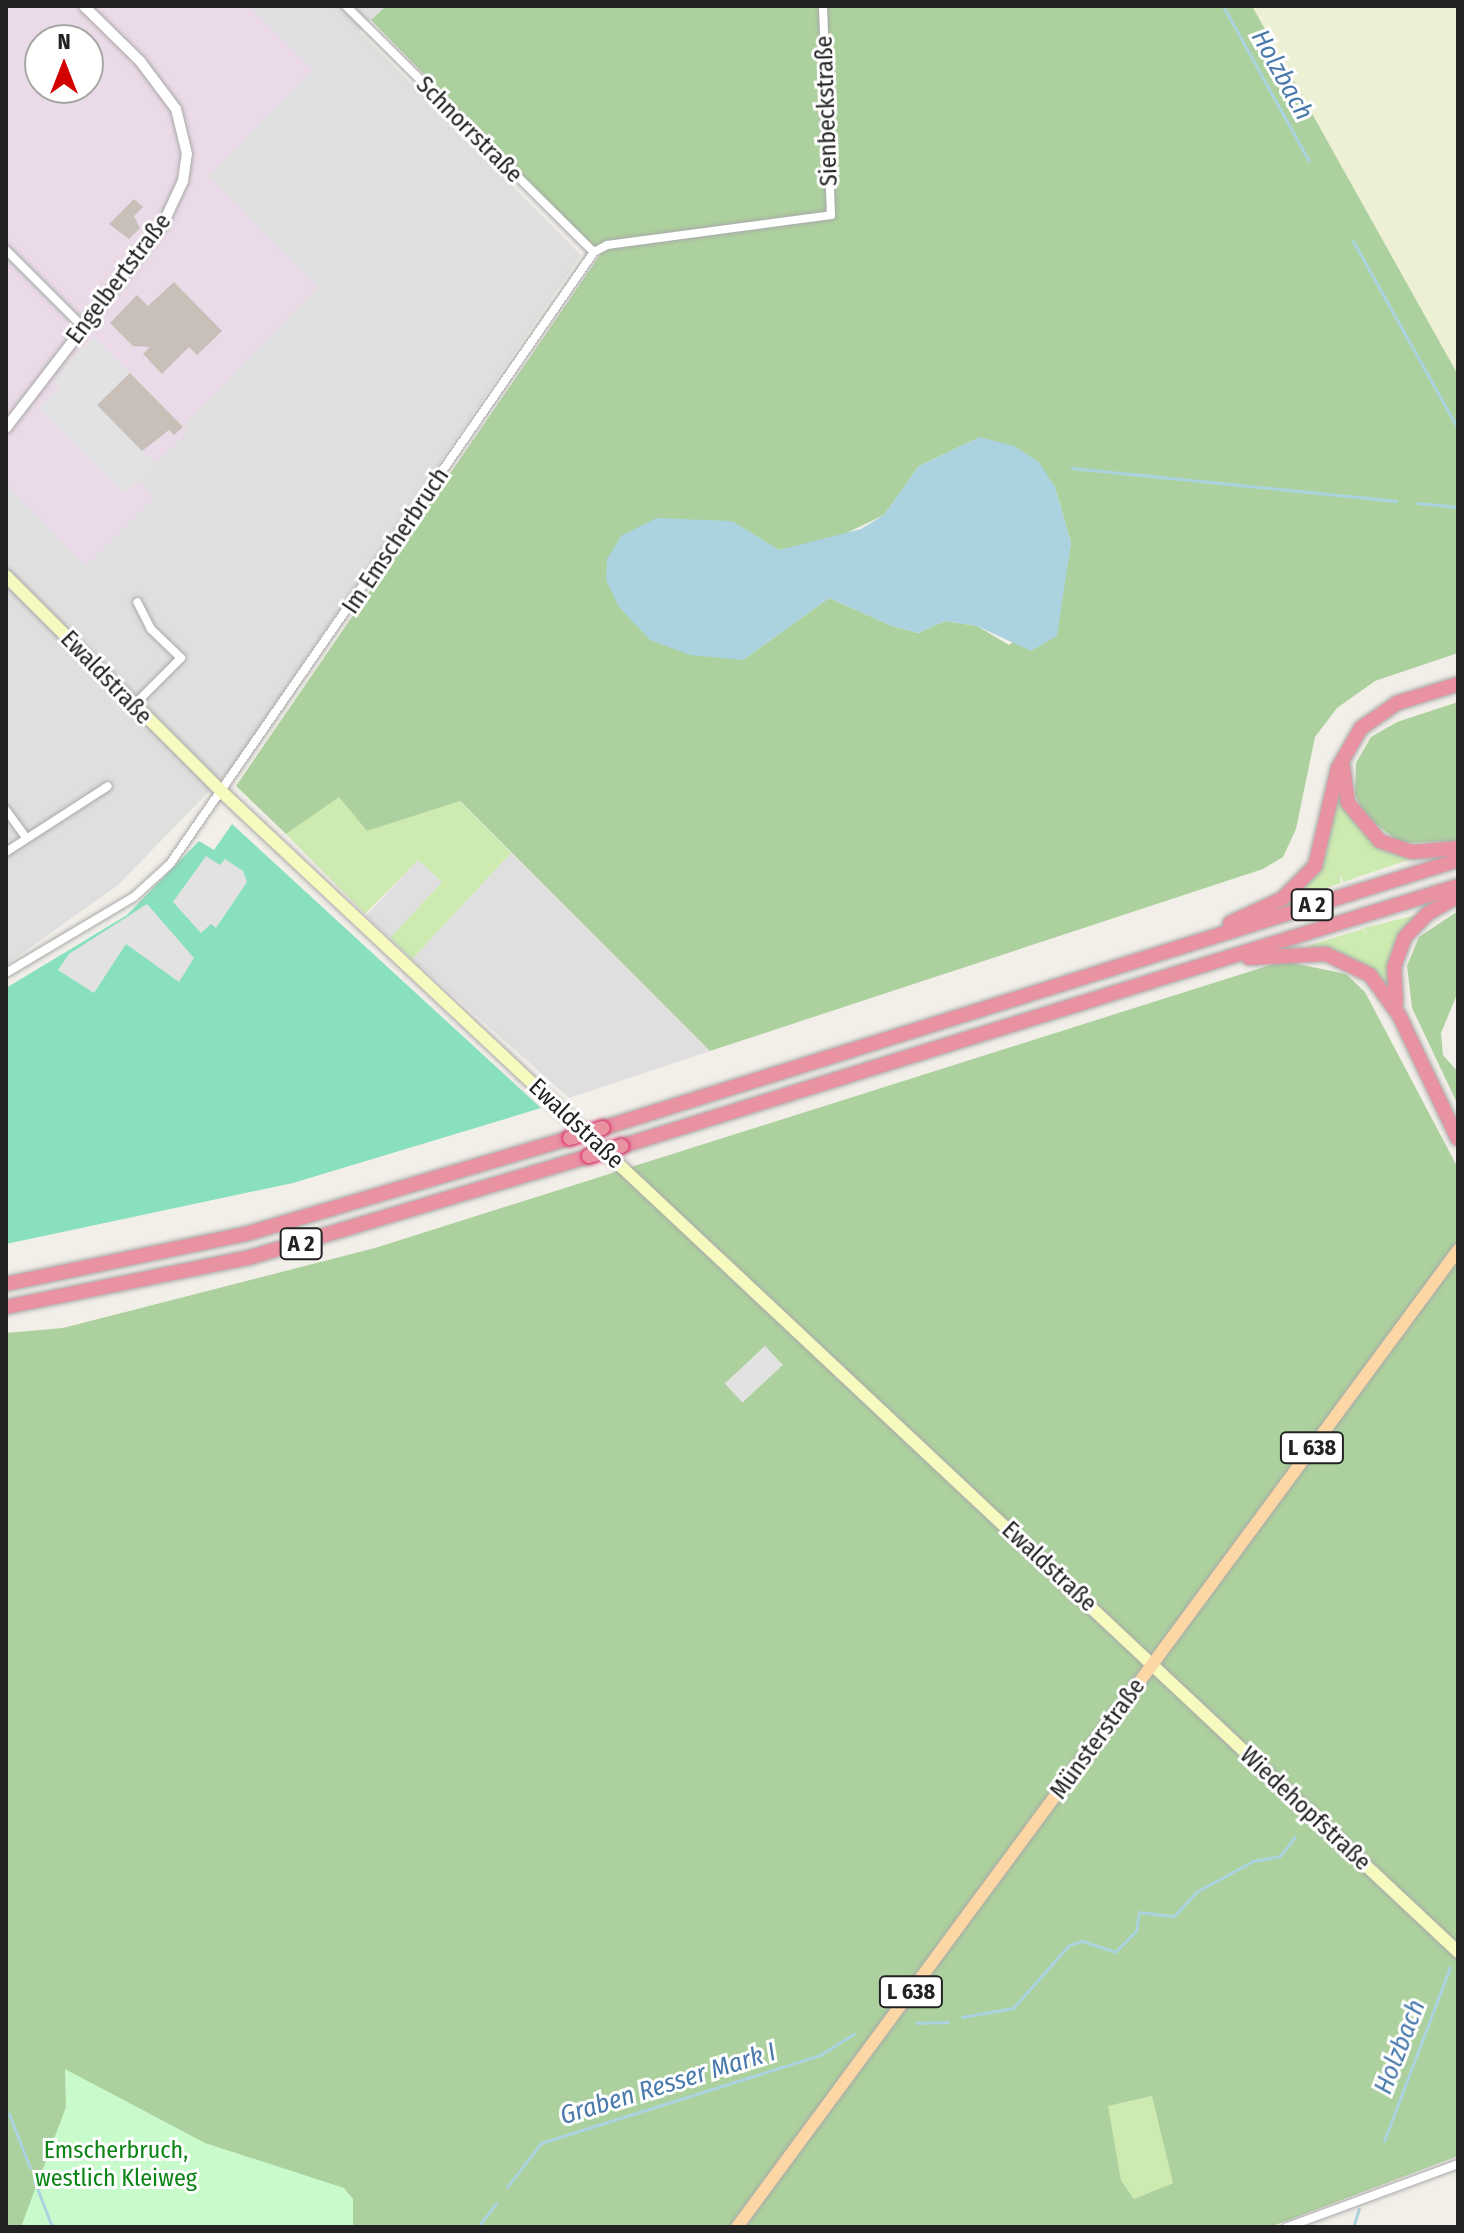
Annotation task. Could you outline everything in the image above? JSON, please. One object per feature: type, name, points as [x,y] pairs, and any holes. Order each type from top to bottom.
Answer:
[{"type":"highway","points":[[1167,951],[1282,899],[1305,879],[1325,842],[1332,785],[1345,753],[1384,710],[1458,684]]},
{"type":"highway","points":[[1345,753],[1345,794],[1367,831],[1412,852],[1458,848]]},
{"type":"highway","name":"A 2","points":[[6,1284],[261,1231],[603,1128],[1458,860]]},
{"type":"highway","name":"A 2","points":[[6,1307],[251,1257],[622,1146],[1458,886]]},
{"type":"highway","points":[[1399,1015],[1394,967],[1405,937],[1458,896]]},
{"type":"highway","points":[[1205,964],[1326,954],[1370,975],[1399,1015],[1458,1139]]},
{"type":"highway","points":[[1449,1117],[1458,1132]]},
{"type":"main road","name":"Ewaldstraße","points":[[6,576],[223,793],[1153,1664]]},
{"type":"main road","name":"Münsterstraße","points":[[737,2227],[1458,1250]]},
{"type":"main road","name":"Wiedehopfstraße","points":[[1153,1664],[1458,1952]]},
{"type":"street","name":"Engelbertstraße","points":[[6,428],[176,202],[187,154],[176,109],[162,85],[84,6]]},
{"type":"street","name":"Schnorrstraße","points":[[346,6],[594,252]]},
{"type":"street","name":"Sienbeckstraße","points":[[594,252],[607,245],[831,215],[823,6]]},
{"type":"street","points":[[6,250],[83,327]]},
{"type":"street","name":"Im Emscherbruch","points":[[6,973],[135,896],[170,864],[223,793],[594,252]]},
{"type":"street","points":[[133,706],[181,658],[151,629],[137,602]]},
{"type":"street","points":[[6,852],[108,786]]},
{"type":"street","points":[[6,810],[26,838]]},
{"type":"street","points":[[1287,2227],[1458,2164]]},
{"type":"shaded area","points":[[6,6],[386,6],[359,31],[581,255],[230,770],[118,885],[6,965]]},
{"type":"shaded area","points":[[6,6],[249,6],[313,70],[208,176],[318,287],[183,426],[188,432],[139,480],[155,497],[86,566],[6,485]]},
{"type":"shaded area","points":[[94,337],[130,373],[97,405],[156,464],[124,494],[39,408],[59,388],[54,382],[67,363]]},
{"type":"shaded area","points":[[511,853],[710,1051],[569,1098],[412,959]]},
{"type":"shaded area","points":[[206,856],[220,865],[225,859],[243,871],[247,882],[216,928],[211,924],[201,933],[173,902]]},
{"type":"shaded area","points":[[418,860],[442,883],[390,938],[366,916]]},
{"type":"shaded area","points":[[147,904],[194,958],[179,982],[126,944],[94,993],[58,970],[69,954]]},
{"type":"shaded area","points":[[765,1346],[783,1365],[743,1403],[725,1384]]},
{"type":"green space","points":[[386,6],[1252,6],[1458,375],[1458,653],[1375,681],[1337,708],[1315,737],[1296,829],[1283,857],[1263,869],[710,1051],[460,801],[367,831],[339,797],[286,834],[236,786],[600,255],[371,20]],"holes":[[[980,437],[1055,487],[1071,543],[1060,604],[1009,645],[977,626],[945,621],[918,633],[892,626],[829,598],[743,660],[731,521],[779,550],[832,540],[884,515],[919,466]]]},
{"type":"green space","points":[[1252,6],[1458,6],[1458,375]]},
{"type":"green space","points":[[1458,702],[1458,841],[1401,843],[1366,817],[1355,795],[1356,763],[1371,737],[1397,722]]},
{"type":"green space","points":[[1336,789],[1370,839],[1417,857],[1343,882],[1340,873],[1341,883],[1293,899],[1326,854]]},
{"type":"green space","points":[[339,796],[367,831],[459,801],[511,853],[412,959],[390,938],[442,882],[418,860],[365,914],[286,834]]},
{"type":"green space","points":[[232,824],[541,1108],[293,1183],[6,1244],[6,988],[127,915],[199,841],[214,850]]},
{"type":"green space","points":[[1458,911],[1458,992],[1441,1033],[1443,1055],[1458,1072],[1458,1105],[1412,1008],[1407,966],[1419,937]]},
{"type":"green space","points":[[1420,914],[1391,992],[1361,963],[1307,946],[1363,929],[1367,938],[1364,928]]},
{"type":"green space","points":[[1283,961],[1346,974],[1365,992],[1458,1168],[1458,2156],[1270,2227],[6,2227],[6,1333],[63,1328],[375,1248]],"holes":[[[764,1347],[783,1365],[726,1385]],[[1152,2096],[1173,2183],[1134,2199],[1121,2180],[1108,2106]]]},
{"type":"green space","name":"Emscherbruch, westlich Kleiweg","points":[[65,2069],[205,2143],[344,2188],[353,2199],[353,2227],[21,2227],[66,2107]]},
{"type":"green space","points":[[1153,2096],[1173,2183],[1134,2199],[1121,2180],[1107,2106]]},
{"type":"water","points":[[980,437],[1014,446],[1039,462],[1055,487],[1071,543],[1057,636],[1031,651],[977,626],[945,621],[918,633],[892,626],[829,598],[743,660],[690,655],[650,640],[619,607],[606,580],[607,559],[621,536],[657,518],[732,521],[779,550],[861,529],[884,515],[919,466]]},
{"type":"building","points":[[134,199],[143,207],[134,216],[140,228],[129,239],[109,224]]},
{"type":"building","points":[[174,282],[222,331],[197,355],[189,347],[162,374],[143,354],[150,347],[133,346],[110,323],[137,295],[148,306]]},
{"type":"building","points":[[130,373],[183,427],[174,435],[169,430],[142,451],[97,405]]},
{"type":"waterway","name":"Holzbach","points":[[1223,6],[1309,161]]},
{"type":"waterway","name":"Holzbach","points":[[1353,241],[1458,429]]},
{"type":"waterway","points":[[1072,468],[1396,501]]},
{"type":"waterway","points":[[1417,503],[1458,507]]},
{"type":"waterway","name":"Graben Resser Mark I","points":[[962,2017],[1013,2008],[1069,1945],[1082,1941],[1115,1952],[1136,1931],[1139,1912],[1174,1916],[1196,1892],[1253,1861],[1280,1856],[1295,1837]]},
{"type":"waterway","name":"Holzbach","points":[[1384,2141],[1450,1967]]},
{"type":"waterway","name":"Graben Resser Mark I","points":[[916,2023],[948,2022]]},
{"type":"waterway","name":"Graben Resser Mark I","points":[[507,2187],[541,2143],[820,2055],[854,2034]]},
{"type":"waterway","points":[[9,2114],[30,2168]]},
{"type":"waterway","points":[[34,2180],[52,2227]]},
{"type":"waterway","name":"Graben Resser Mark I","points":[[478,2227],[496,2203]]},
{"type":"waterway","name":"Holzbach","points":[[1353,2227],[1359,2209]]}]
